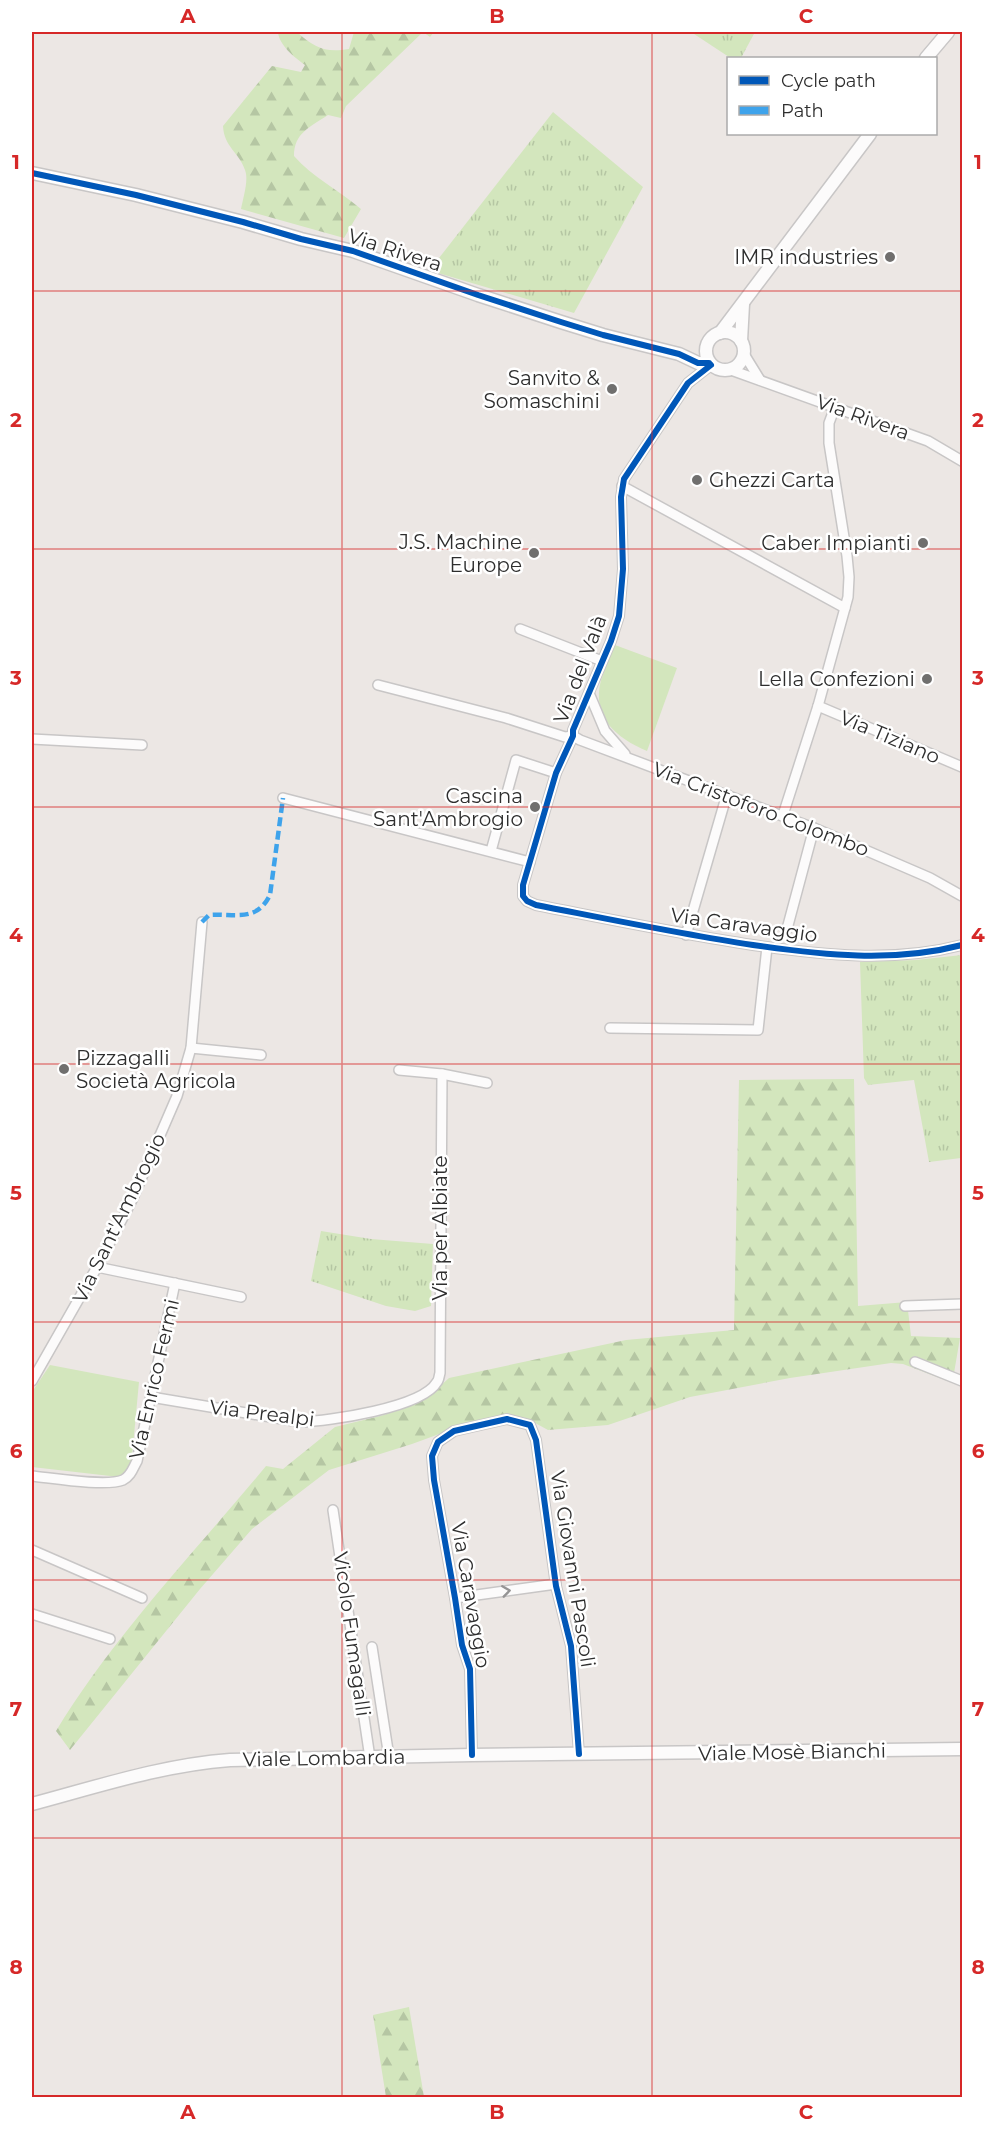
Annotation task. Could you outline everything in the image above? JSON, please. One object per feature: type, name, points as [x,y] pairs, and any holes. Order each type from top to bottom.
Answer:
[{"type":"street","points":[[929,54],[948,32]]},
{"type":"street","points":[[929,54],[959,32]]},
{"type":"street","points":[[720,333],[869,135]]},
{"type":"street","name":"Via Rivera","points":[[32,173],[146,197],[353,251],[478,296],[603,335],[681,355],[698,363],[710,364]]},
{"type":"street","points":[[743,304],[741,341],[744,354],[760,380]]},
{"type":"street","points":[[688,383],[691,369],[681,355],[707,344],[720,333],[732,333],[741,341]]},
{"type":"street","points":[[707,344],[706,350],[710,364],[720,370],[731,370],[740,363],[744,354]]},
{"type":"street","name":"Via del Valà","points":[[525,899],[522,891],[556,773],[615,629],[621,605],[622,486],[634,462],[688,383],[710,364]]},
{"type":"street","name":"Via Rivera","points":[[731,370],[928,441],[963,461]]},
{"type":"street","name":"Via Tiziano","points":[[783,815],[818,706],[845,608],[849,585],[829,443],[829,423],[835,407]]},
{"type":"street","points":[[622,486],[845,608]]},
{"type":"street","points":[[520,629],[602,661]]},
{"type":"street","points":[[378,685],[506,718],[565,737],[573,736],[626,756]]},
{"type":"street","name":"Via Cristoforo Colombo","points":[[589,693],[605,731],[626,756],[783,815],[898,863],[963,896]]},
{"type":"street","name":"Via Tiziano","points":[[818,706],[963,768]]},
{"type":"street","points":[[32,739],[142,745]]},
{"type":"street","points":[[491,851],[516,760],[556,773]]},
{"type":"street","points":[[686,935],[727,794]]},
{"type":"street","points":[[283,798],[530,862]]},
{"type":"street","points":[[787,928],[814,828]]},
{"type":"street","name":"Via Caravaggio","points":[[525,899],[536,905],[686,935],[820,953],[871,956],[963,945]]},
{"type":"street","points":[[202,922],[191,1048],[261,1055]]},
{"type":"street","points":[[610,1028],[758,1030],[767,947]]},
{"type":"street","name":"Via Sant'Ambrogio","points":[[32,1381],[98,1267],[132,1200],[177,1096],[191,1048]]},
{"type":"street","points":[[399,1070],[441,1074],[487,1083]]},
{"type":"street","name":"Via per Albiate","points":[[437,1382],[440,1373],[441,1074]]},
{"type":"street","points":[[98,1267],[241,1297]]},
{"type":"street","name":"Via Enrico Fermi","points":[[32,1476],[109,1483],[124,1480],[131,1474],[137,1461],[175,1283]]},
{"type":"street","points":[[905,1306],[963,1304]]},
{"type":"street","points":[[915,1362],[963,1381]]},
{"type":"street","name":"Via Prealpi","points":[[151,1397],[300,1422],[316,1422],[383,1410],[414,1398],[437,1382]]},
{"type":"street","name":"Via Giovanni Pascoli","points":[[438,1442],[454,1431],[507,1419],[530,1425],[536,1440],[556,1584],[571,1646],[579,1754]]},
{"type":"street","name":"Via Caravaggio","points":[[438,1442],[432,1456],[434,1480],[462,1645],[470,1669],[472,1755]]},
{"type":"street","name":"Vicolo Fumagalli","points":[[333,1510],[370,1758]]},
{"type":"street","points":[[32,1550],[142,1598]]},
{"type":"street","points":[[455,1598],[556,1584]]},
{"type":"street","points":[[32,1614],[110,1639]]},
{"type":"street","points":[[372,1647],[389,1757]]},
{"type":"street","name":"Viale Mosè Bianchi","points":[[621,1754],[963,1749]]},
{"type":"street","name":"Viale Lombardia","points":[[32,1804],[146,1774],[213,1761],[621,1754]]},
{"type":"green space","points":[[278,32],[297,32],[321,48],[333,50],[349,49],[354,32],[423,32],[346,106],[341,118],[328,115],[304,131],[297,142],[294,156],[301,164],[361,209],[344,238],[241,209],[246,174],[226,139],[223,126],[272,66],[301,72],[305,65],[284,46]]},
{"type":"green space","points":[[423,32],[434,32],[430,37]]},
{"type":"green space","points":[[691,32],[755,32],[742,57],[729,57]]},
{"type":"green space","points":[[553,112],[643,187],[574,313],[438,273],[432,267]]},
{"type":"green space","points":[[615,645],[677,668],[647,751],[617,733],[603,716],[599,693],[601,680]]},
{"type":"green space","points":[[962,955],[962,1164],[961,1158],[929,1162],[914,1080],[868,1085],[864,1078],[860,962],[916,960]]},
{"type":"green space","points":[[854,1079],[858,1306],[907,1302],[911,1336],[960,1338],[954,1373],[950,1382],[903,1364],[891,1363],[790,1378],[690,1397],[608,1425],[548,1430],[526,1418],[510,1415],[472,1422],[329,1470],[252,1529],[200,1589],[70,1750],[56,1731],[79,1695],[129,1627],[266,1466],[283,1469],[335,1427],[384,1415],[416,1401],[438,1388],[449,1378],[626,1340],[734,1330],[739,1080]]},
{"type":"green space","points":[[321,1231],[371,1239],[433,1244],[431,1306],[415,1311],[386,1306],[311,1281]]},
{"type":"green space","points":[[50,1365],[139,1382],[131,1467],[119,1477],[32,1467],[32,1392]]},
{"type":"green space","points":[[409,2007],[424,2097],[386,2097],[373,2015]]},
{"type":"marked path","points":[[202,922],[209,915],[251,913],[258,910],[270,895],[283,798]]},
{"type":"cycle path","points":[[32,173],[136,195],[353,251],[561,322],[679,354],[698,363],[709,363]]},
{"type":"cycle path","points":[[711,365],[688,383],[624,479],[621,497],[623,569],[619,616],[611,641],[573,730],[573,736],[556,773],[523,885],[523,896],[527,901],[536,905],[698,936],[805,952],[884,956],[936,951],[962,945]]},
{"type":"cycle path","points":[[472,1755],[470,1669],[462,1645],[432,1456],[438,1442],[454,1431],[507,1419],[530,1425],[536,1440],[556,1586],[571,1646],[579,1754]]},
{"type":"place","name":"IMR industries","points":[[890,257]]},
{"type":"place","name":"Sanvito & Somaschini","points":[[612,389]]},
{"type":"place","name":"Ghezzi Carta","points":[[697,480]]},
{"type":"place","name":"Caber Impianti","points":[[923,543]]},
{"type":"place","name":"J.S. Machine Europe","points":[[534,553]]},
{"type":"place","name":"Lella Confezioni","points":[[927,679]]},
{"type":"place","name":"Cascina Sant'Ambrogio","points":[[535,807]]},
{"type":"place","name":"Pizzagalli Società Agricola","points":[[64,1069]]}]
